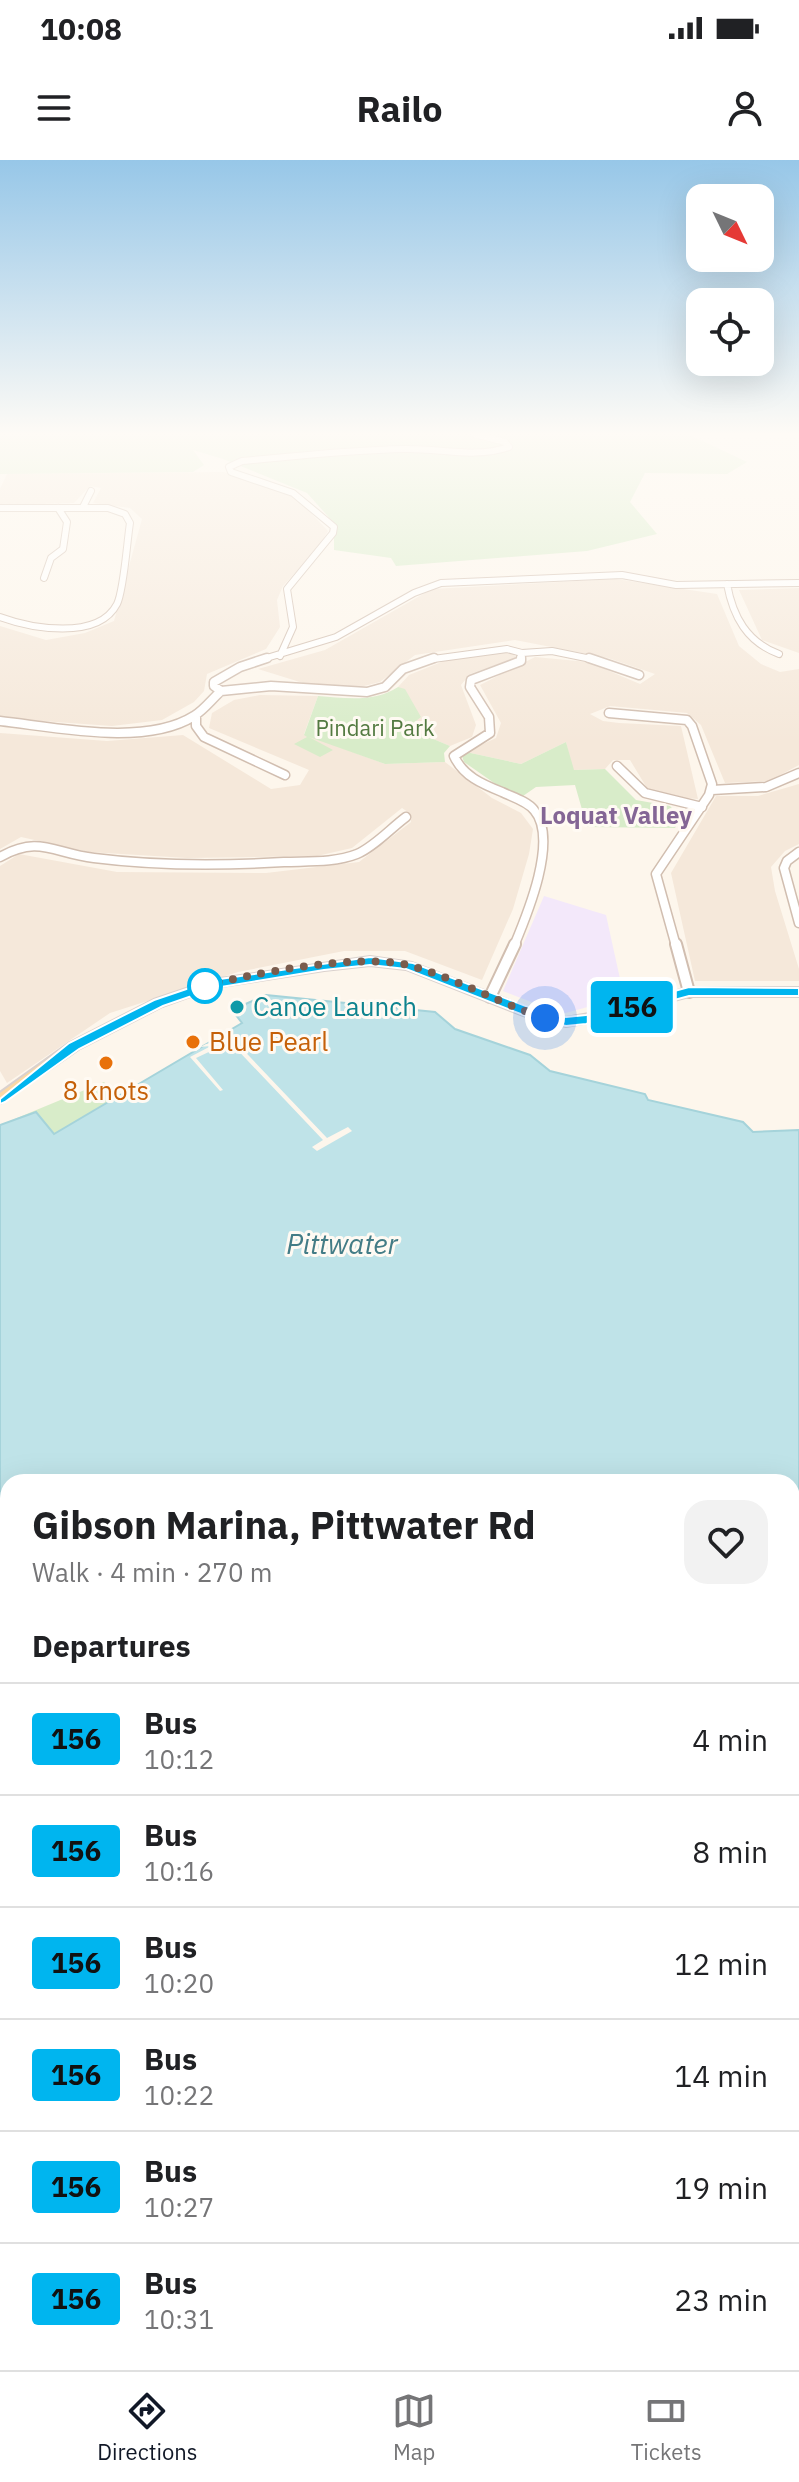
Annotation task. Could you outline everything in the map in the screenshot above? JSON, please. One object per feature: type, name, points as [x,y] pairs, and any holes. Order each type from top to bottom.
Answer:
[{"type":"main road","points":[[0,1099],[74,1046],[119,1021],[178,995],[233,980],[356,962],[383,961],[420,969],[545,1018],[576,1021],[689,992],[799,992]]},
{"type":"street","points":[[44,578],[51,558],[63,549],[65,537]]},
{"type":"street","points":[[0,617],[32,628],[65,629],[95,621],[110,613],[117,604],[128,537]]},
{"type":"street","points":[[280,656],[292,628],[292,615],[285,600],[287,589],[330,537]]},
{"type":"street","points":[[221,691],[214,683],[220,677],[336,637],[422,589],[441,583],[622,575],[676,585],[799,583]]},
{"type":"street","points":[[727,584],[729,599],[753,643],[779,654]]},
{"type":"street","points":[[0,721],[128,732],[159,728],[196,716],[221,691],[271,686],[367,692],[385,687],[403,669],[430,658],[507,649],[522,653],[546,651],[579,655],[639,675]]},
{"type":"street","points":[[490,997],[539,882],[542,826],[533,809],[495,791],[468,773],[458,766],[454,756],[462,746],[485,739],[490,733],[489,717],[470,687],[471,680],[521,661],[522,653]]},
{"type":"street","points":[[609,713],[687,720],[692,726],[712,790],[656,874],[689,992]]},
{"type":"street","points":[[196,716],[196,726],[204,737],[285,775]]},
{"type":"street","points":[[617,766],[645,793],[702,807]]},
{"type":"street","points":[[712,790],[766,787],[799,773]]},
{"type":"street","points":[[0,857],[19,846],[33,844],[77,856],[125,863],[212,866],[334,860],[360,853],[406,817]]},
{"type":"street","points":[[799,852],[787,861],[784,868],[799,923]]},
{"type":"shaded area","points":[[137,537],[324,537],[283,586],[277,600],[280,627],[266,649],[207,674],[204,691],[194,702],[162,720],[112,726],[0,718],[0,626],[46,640],[85,633],[114,621]]},
{"type":"shaded area","points":[[616,579],[717,594],[739,646],[761,664],[780,672],[799,669],[799,765],[769,781],[725,783],[701,725],[687,713],[610,706],[590,714],[603,721],[681,726],[698,799],[672,797],[647,788],[630,760],[613,760],[605,769],[573,770],[566,742],[521,764],[466,752],[496,738],[501,723],[480,685],[535,657],[588,662],[640,684],[655,674],[608,658],[515,640],[415,655],[380,682],[356,688],[303,683],[258,669],[325,650],[432,589]]},
{"type":"shaded area","points":[[799,588],[799,653],[762,640],[739,590]]},
{"type":"shaded area","points":[[513,652],[516,658],[470,674],[461,685],[476,725],[472,737],[450,746],[406,728],[398,687],[409,675],[449,659]]},
{"type":"shaded area","points":[[260,695],[318,696],[304,734],[385,764],[445,762],[492,798],[521,813],[533,829],[529,854],[513,909],[482,980],[405,951],[344,951],[238,972],[110,1013],[7,1083],[0,1071],[0,866],[19,854],[117,872],[266,873],[359,862],[411,822],[411,814],[402,808],[352,848],[317,856],[187,858],[89,852],[21,837],[0,849],[0,733],[107,741],[183,735],[271,789],[300,785],[309,770],[209,728],[212,713],[234,700]]},
{"type":"shaded area","points":[[799,784],[799,844],[785,851],[771,867],[775,891],[799,969],[799,981],[695,981],[671,873],[716,796],[758,796]]},
{"type":"shaded area","points":[[544,896],[606,915],[624,997],[562,1014],[503,991]]},
{"type":"green space","points":[[334,537],[644,537],[587,551],[396,566],[391,558],[334,550]]},
{"type":"green space","name":"Pindari Park","points":[[398,687],[405,689],[421,717],[407,728],[450,746],[444,753],[445,762],[385,764],[309,737],[333,750],[320,757],[294,744],[307,737],[304,735],[318,696],[369,697]]},
{"type":"green space","points":[[566,742],[574,770],[605,769],[636,800],[670,806],[681,818],[675,828],[587,827],[575,785],[536,787],[523,796],[497,785],[464,762],[462,756],[466,752],[521,764]]},
{"type":"green space","points":[[104,1082],[119,1097],[76,1121],[72,1145],[0,1125]]},
{"type":"water","name":"Pittwater","points":[[266,995],[435,1012],[455,1029],[530,1055],[550,1071],[645,1094],[648,1100],[743,1122],[753,1132],[799,1130],[799,1474],[0,1474],[0,1125],[36,1112],[54,1134],[242,1023],[232,1010]]},
{"type":"pier","points":[[231,1037],[327,1138],[348,1127],[352,1131],[317,1151],[312,1147],[323,1140],[230,1042],[196,1058],[223,1090],[220,1091],[190,1057],[211,1046],[200,1047],[206,1044]]},
{"type":"bus line","name":"156","points":[[0,1099],[74,1046],[158,1003],[213,984],[324,966],[370,961],[396,963],[431,973],[535,1015],[566,1022],[586,1020],[689,992],[799,992]]},
{"type":"place","name":"Canoe Launch","points":[[237,1007]]},
{"type":"place","name":"Blue Pearl","points":[[193,1042]]},
{"type":"place","name":"8 knots","points":[[106,1063]]},
{"type":"district","name":"Loquat Valley","points":[[616,816]]},
{"type":"route","points":[[205,986],[324,966],[383,961],[420,969],[545,1018]]}]
